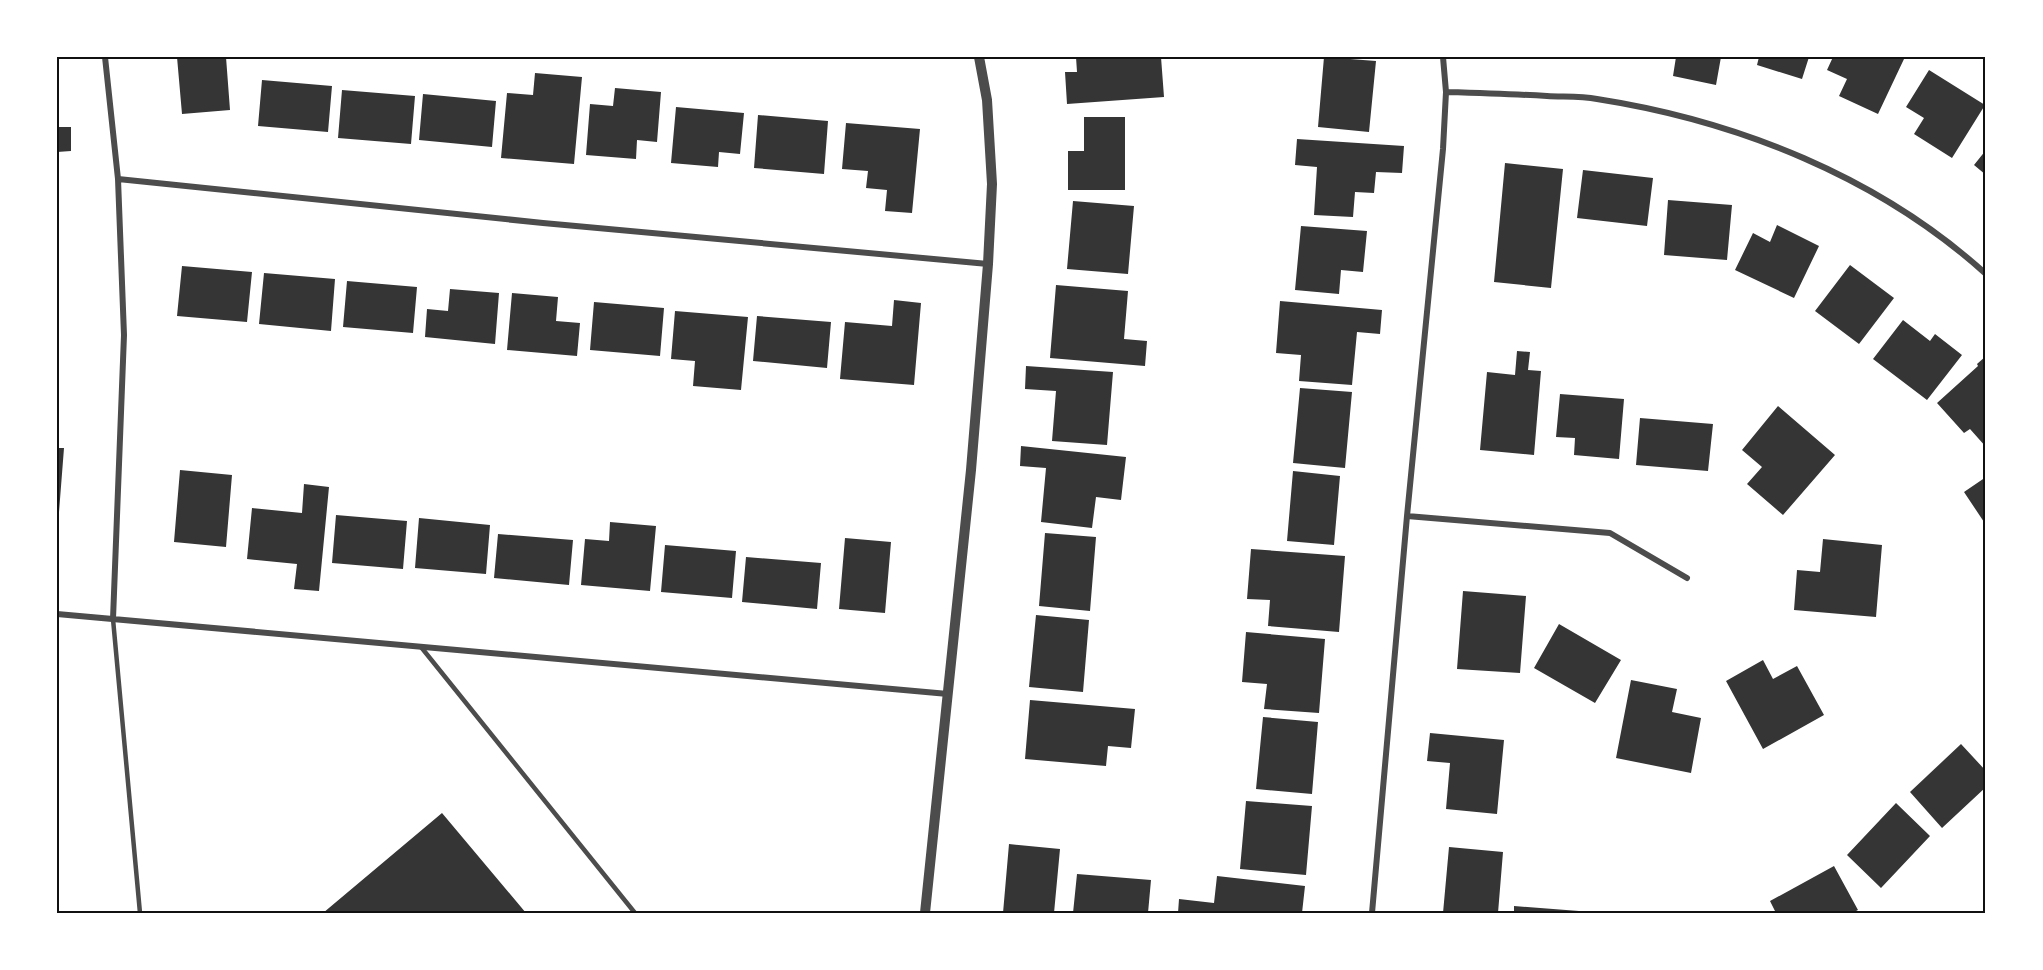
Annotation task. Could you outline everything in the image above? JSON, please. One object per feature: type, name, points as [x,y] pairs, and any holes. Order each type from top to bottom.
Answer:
[{"type":"street","points":[[105,57],[118,179],[124,335],[113,619]]},
{"type":"street","points":[[925,913],[971,470],[988,264],[993,184],[987,100],[979,57]]},
{"type":"street","points":[[1372,913],[1407,516],[1443,149],[1446,92],[1443,57]]},
{"type":"street","points":[[1446,92],[1594,98],[1669,112],[1741,133],[1826,168],[1886,200],[1956,247],[1986,274]]},
{"type":"street","points":[[118,179],[543,223],[913,255],[988,264]]},
{"type":"street","points":[[1407,516],[1610,533],[1687,578]]},
{"type":"street","points":[[57,614],[948,694]]},
{"type":"lane","points":[[113,619],[140,913]]},
{"type":"lane","points":[[421,647],[635,913]]},
{"type":"building","points":[[177,57],[226,57],[230,110],[182,114]]},
{"type":"building","points":[[1076,57],[1161,57],[1164,97],[1067,104],[1065,72],[1077,72]]},
{"type":"building","points":[[1324,57],[1376,61],[1369,132],[1318,127]]},
{"type":"building","points":[[1676,57],[1721,57],[1716,85],[1673,76]]},
{"type":"building","points":[[1759,57],[1809,57],[1802,79],[1757,65]]},
{"type":"building","points":[[1833,57],[1900,57],[1904,59],[1878,114],[1839,96],[1847,79],[1827,70]]},
{"type":"building","points":[[1929,70],[1985,105],[1952,158],[1914,134],[1924,118],[1906,107]]},
{"type":"building","points":[[535,73],[582,77],[574,164],[501,158],[507,93],[533,95]]},
{"type":"building","points":[[262,80],[332,86],[328,132],[258,126]]},
{"type":"building","points":[[615,88],[661,92],[657,142],[637,140],[636,159],[586,155],[590,104],[613,106]]},
{"type":"building","points":[[342,90],[415,96],[411,144],[338,138]]},
{"type":"building","points":[[423,94],[496,101],[492,147],[419,140]]},
{"type":"building","points":[[676,107],[744,113],[740,154],[719,152],[718,167],[671,163]]},
{"type":"building","points":[[758,115],[828,121],[824,174],[754,168]]},
{"type":"building","points":[[1084,117],[1125,117],[1125,190],[1068,190],[1068,151],[1084,151]]},
{"type":"building","points":[[846,123],[920,129],[912,213],[885,211],[887,190],[866,188],[868,171],[842,169]]},
{"type":"building","points":[[57,127],[71,127],[71,151],[57,152]]},
{"type":"building","points":[[1297,139],[1404,146],[1402,173],[1376,172],[1374,193],[1355,192],[1353,217],[1314,215],[1317,167],[1295,165]]},
{"type":"building","points":[[1986,150],[1986,175],[1974,165]]},
{"type":"building","points":[[1505,163],[1563,169],[1551,288],[1494,282]]},
{"type":"building","points":[[1583,170],[1653,178],[1647,226],[1577,218]]},
{"type":"building","points":[[1668,200],[1732,205],[1727,260],[1664,255]]},
{"type":"building","points":[[1073,201],[1134,206],[1128,274],[1067,269]]},
{"type":"building","points":[[1777,225],[1819,246],[1794,298],[1735,270],[1753,233],[1770,242]]},
{"type":"building","points":[[1301,226],[1367,231],[1363,272],[1341,270],[1339,294],[1295,290]]},
{"type":"building","points":[[1850,265],[1894,298],[1859,344],[1815,311]]},
{"type":"building","points":[[182,266],[252,272],[247,322],[177,316]]},
{"type":"building","points":[[264,273],[335,279],[331,331],[259,324]]},
{"type":"building","points":[[347,281],[417,287],[413,333],[343,327]]},
{"type":"building","points":[[1056,285],[1128,291],[1124,339],[1147,341],[1145,366],[1050,358]]},
{"type":"building","points":[[450,289],[499,293],[495,344],[425,337],[427,309],[448,311]]},
{"type":"building","points":[[512,293],[558,297],[556,321],[580,323],[577,356],[507,350]]},
{"type":"building","points":[[894,300],[921,303],[914,385],[840,379],[845,322],[892,326]]},
{"type":"building","points":[[1280,301],[1382,310],[1380,334],[1357,332],[1352,385],[1299,381],[1301,355],[1276,353]]},
{"type":"building","points":[[594,302],[664,308],[660,356],[590,350]]},
{"type":"building","points":[[675,311],[748,317],[741,390],[693,386],[695,361],[671,359]]},
{"type":"building","points":[[757,316],[831,322],[827,368],[753,361]]},
{"type":"building","points":[[1903,320],[1930,341],[1935,334],[1962,355],[1927,400],[1873,359]]},
{"type":"building","points":[[1517,351],[1530,352],[1528,370],[1541,371],[1534,455],[1480,450],[1487,372],[1515,375]]},
{"type":"building","points":[[1986,356],[1986,447],[1970,429],[1964,433],[1937,403]]},
{"type":"building","points":[[1026,366],[1113,372],[1107,445],[1052,441],[1056,391],[1025,389]]},
{"type":"building","points":[[1300,388],[1352,392],[1345,468],[1293,463]]},
{"type":"building","points":[[1560,394],[1624,399],[1619,459],[1574,455],[1575,438],[1556,437]]},
{"type":"building","points":[[1778,406],[1835,455],[1783,515],[1747,484],[1762,467],[1742,450]]},
{"type":"building","points":[[1640,418],[1713,424],[1708,471],[1636,465]]},
{"type":"building","points":[[1021,446],[1126,457],[1121,500],[1096,497],[1092,528],[1041,522],[1046,468],[1020,466]]},
{"type":"building","points":[[57,448],[64,448],[59,512],[57,512]]},
{"type":"building","points":[[180,470],[232,475],[226,547],[174,542]]},
{"type":"building","points":[[1293,471],[1340,476],[1334,545],[1287,541]]},
{"type":"building","points":[[1986,477],[1986,525],[1964,492]]},
{"type":"building","points":[[304,484],[329,487],[319,591],[294,589],[297,564],[247,559],[252,508],[302,513]]},
{"type":"building","points":[[336,515],[407,521],[403,569],[332,563]]},
{"type":"building","points":[[419,518],[490,525],[486,574],[415,568]]},
{"type":"building","points":[[610,522],[656,526],[650,591],[581,585],[585,539],[609,541]]},
{"type":"building","points":[[1045,533],[1096,537],[1090,611],[1039,606]]},
{"type":"building","points":[[498,534],[573,540],[569,585],[494,578]]},
{"type":"building","points":[[845,538],[891,542],[885,613],[839,609]]},
{"type":"building","points":[[1823,539],[1882,545],[1876,617],[1794,610],[1797,570],[1820,572]]},
{"type":"building","points":[[665,545],[736,551],[732,598],[661,592]]},
{"type":"building","points":[[1251,549],[1345,556],[1339,632],[1268,626],[1270,600],[1247,599]]},
{"type":"building","points":[[746,557],[821,563],[817,609],[742,602]]},
{"type":"building","points":[[1463,591],[1526,596],[1520,673],[1457,669]]},
{"type":"building","points":[[1036,615],[1089,620],[1083,692],[1029,687]]},
{"type":"building","points":[[1559,624],[1621,660],[1595,703],[1534,668]]},
{"type":"building","points":[[1246,632],[1325,639],[1319,713],[1264,709],[1267,684],[1242,682]]},
{"type":"building","points":[[1763,660],[1773,679],[1797,666],[1824,715],[1763,749],[1726,681]]},
{"type":"building","points":[[1631,680],[1677,689],[1672,712],[1701,718],[1691,773],[1616,758]]},
{"type":"building","points":[[1030,700],[1135,709],[1131,748],[1108,746],[1106,766],[1025,759]]},
{"type":"building","points":[[1263,717],[1318,722],[1312,794],[1256,789]]},
{"type":"building","points":[[1430,733],[1504,740],[1497,814],[1446,809],[1450,763],[1427,761]]},
{"type":"building","points":[[1961,744],[1986,771],[1986,787],[1942,828],[1910,792]]},
{"type":"building","points":[[1246,801],[1312,806],[1306,875],[1240,869]]},
{"type":"building","points":[[1896,803],[1930,836],[1881,888],[1847,855]]},
{"type":"building","points":[[442,813],[526,913],[323,913]]},
{"type":"building","points":[[1009,844],[1060,849],[1054,913],[1003,913]]},
{"type":"building","points":[[1449,847],[1503,852],[1498,913],[1443,913]]},
{"type":"building","points":[[1834,866],[1858,910],[1852,913],[1776,913],[1770,901]]},
{"type":"building","points":[[1077,874],[1151,880],[1148,913],[1073,913]]},
{"type":"building","points":[[1217,876],[1305,886],[1302,913],[1178,913],[1179,899],[1214,903]]},
{"type":"building","points":[[1514,906],[1579,911],[1579,913],[1514,913]]}]
